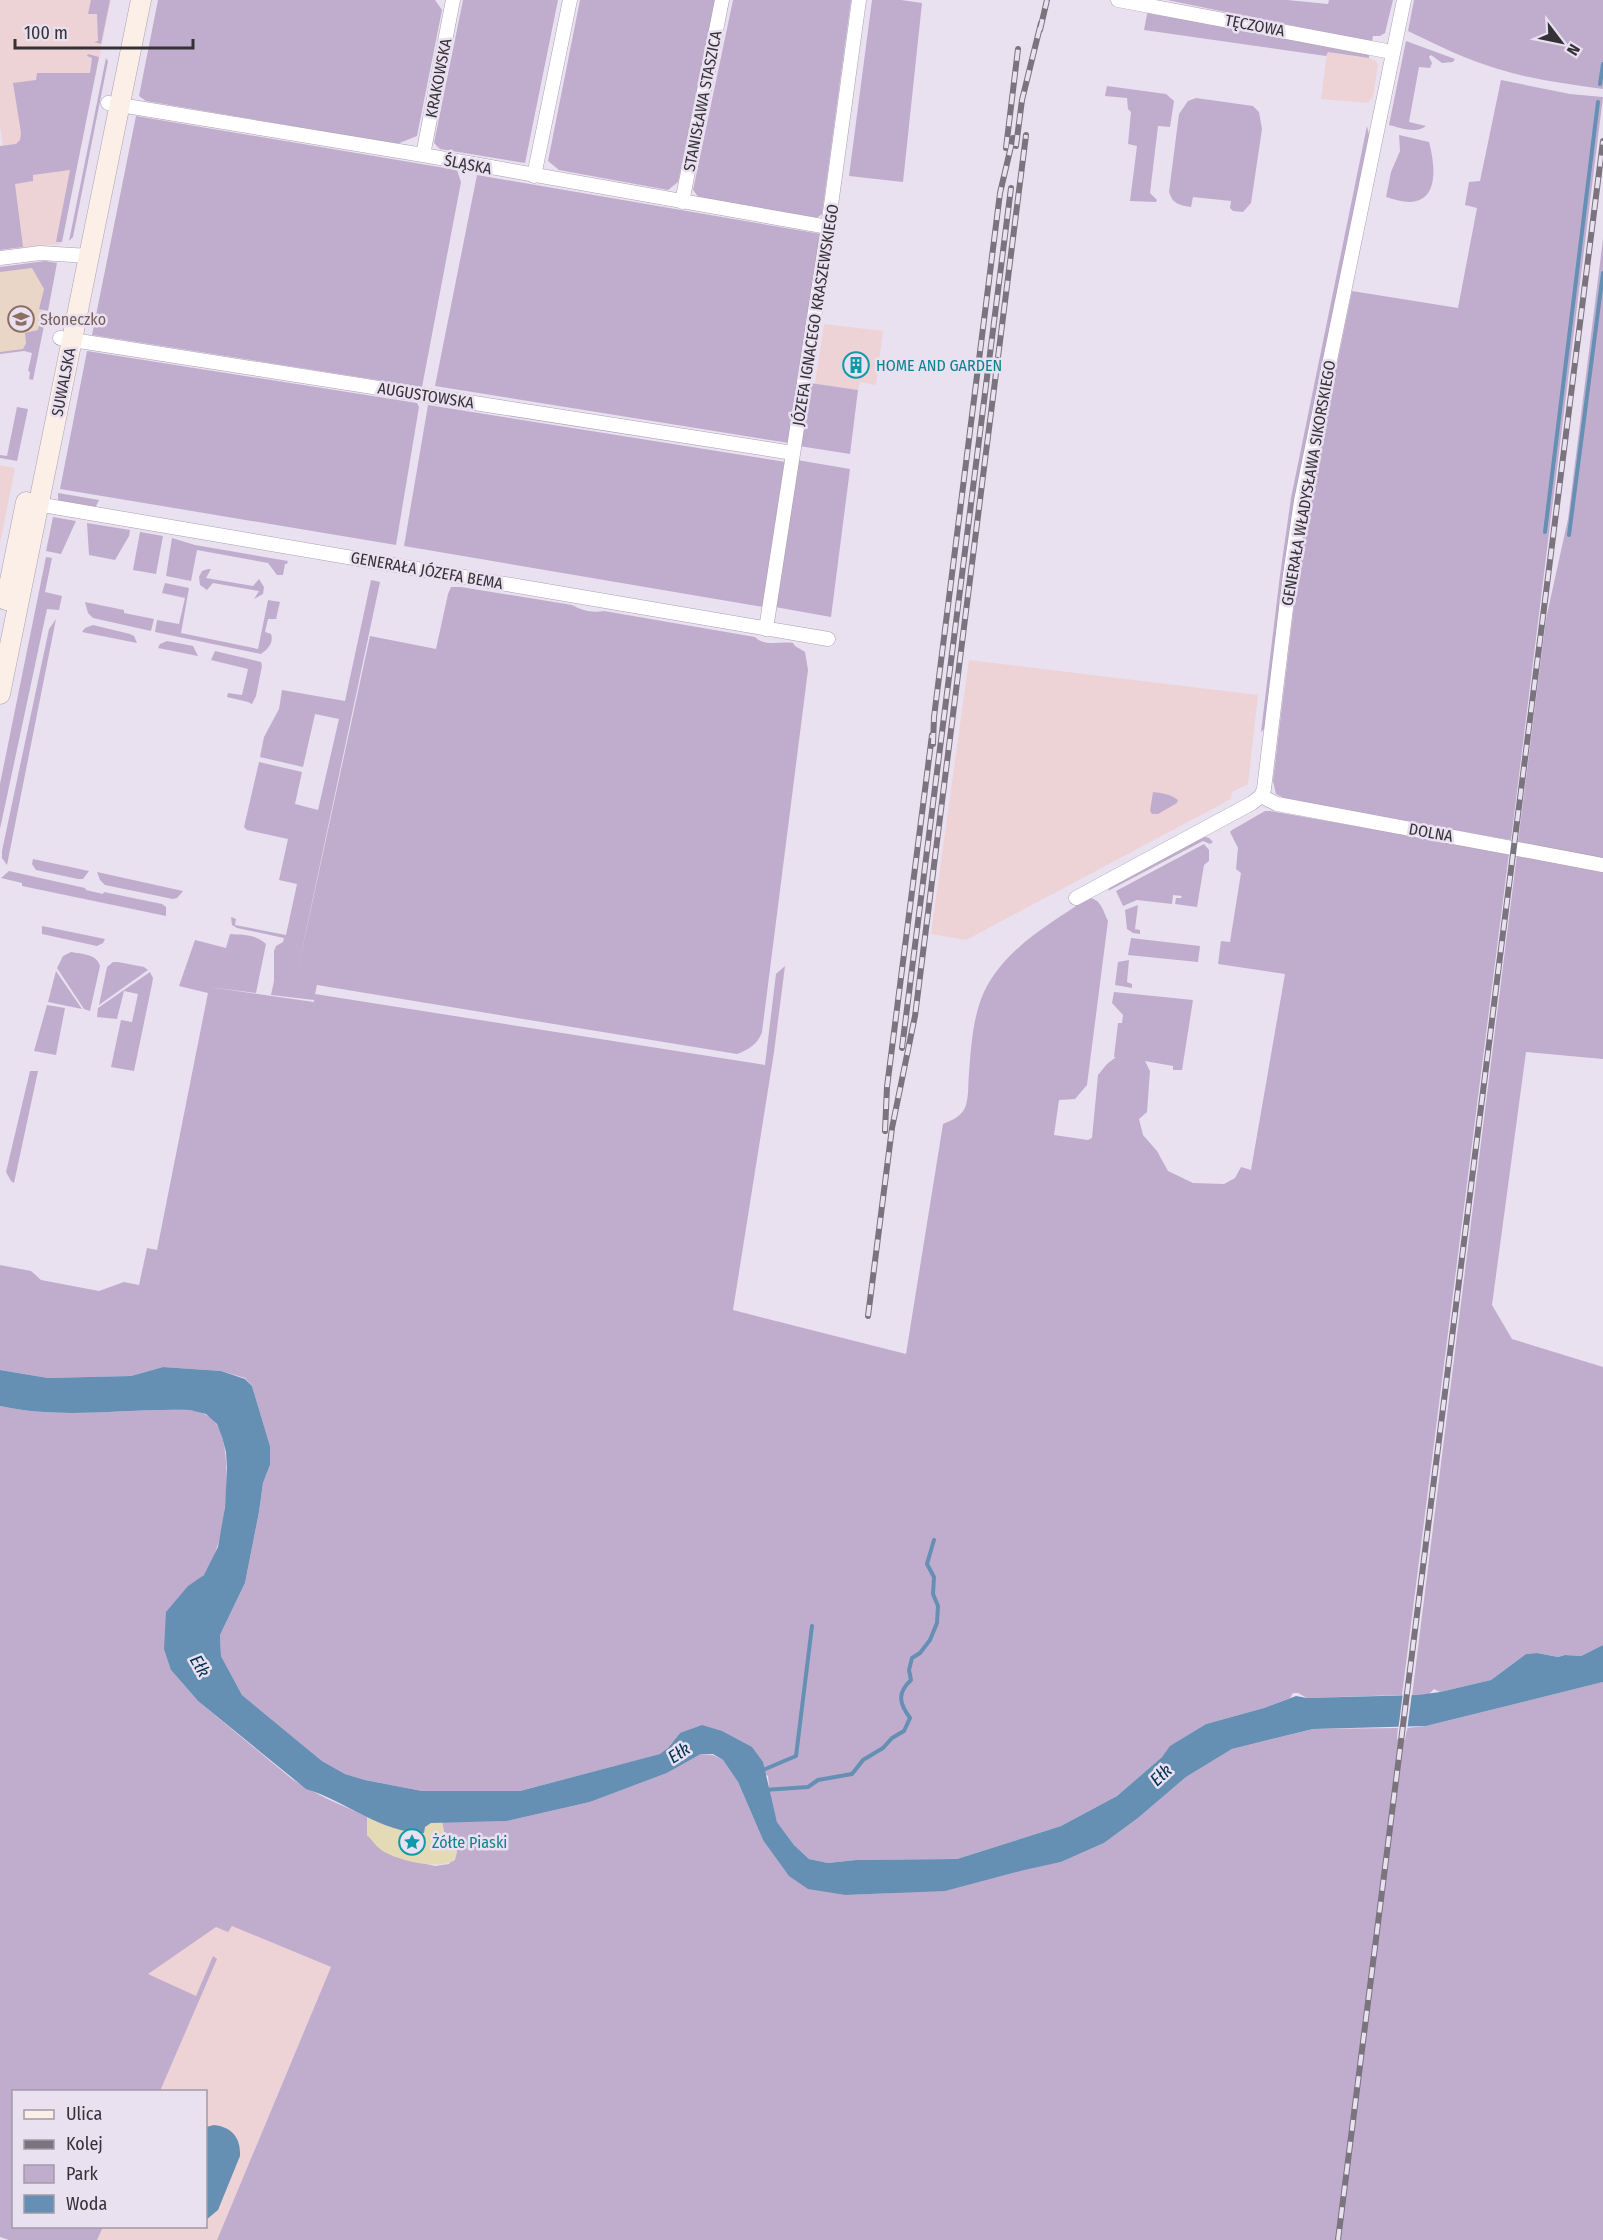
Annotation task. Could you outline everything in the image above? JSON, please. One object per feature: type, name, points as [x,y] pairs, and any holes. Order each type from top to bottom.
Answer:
[{"type":"street","name":"SUWALSKA","points":[[0,694],[32,503],[113,104],[128,0]]},
{"type":"street","name":"SUWALSKA","points":[[113,104],[141,0]]},
{"type":"street","name":"KRAKOWSKA","points":[[423,156],[453,0]]},
{"type":"street","points":[[534,176],[570,0]]},
{"type":"street","name":"STANISŁAWA STASZICA","points":[[682,201],[722,0]]},
{"type":"street","name":"JÓZEFA IGNACEGO KRASZEWSKIEGO","points":[[766,629],[828,227],[859,0]]},
{"type":"street","name":"TĘCZOWA","points":[[1118,0],[1392,52]]},
{"type":"street","name":"GENERAŁA WŁADYSŁAWA SIKORSKIEGO","points":[[1261,796],[1265,783],[1301,501],[1404,0]]},
{"type":"street","name":"ŚLĄSKA","points":[[113,104],[828,227]]},
{"type":"street","points":[[0,258],[40,253],[83,255]]},
{"type":"street","name":"AUGUSTOWSKA","points":[[66,339],[793,453]]},
{"type":"street","name":"SUWALSKA","points":[[0,630],[32,503]]},
{"type":"street","name":"GENERAŁA JÓZEFA BEMA","points":[[32,503],[828,639]]},
{"type":"street","points":[[1076,898],[1261,796]]},
{"type":"street","name":"DOLNA","points":[[1261,796],[1277,804],[1603,865]]},
{"type":"shaded area","points":[[0,0],[111,0],[61,244],[16,248],[0,125]]},
{"type":"shaded area","points":[[1327,51],[1376,61],[1378,65],[1373,96],[1368,103],[1321,99]]},
{"type":"shaded area","name":"Słoneczko","points":[[33,266],[47,289],[36,348],[0,353],[0,270]]},
{"type":"shaded area","points":[[824,324],[883,331],[876,385],[860,382],[858,390],[815,384]]},
{"type":"shaded area","points":[[0,465],[15,468],[0,544]]},
{"type":"shaded area","points":[[969,660],[1258,695],[1248,784],[1232,792],[1231,799],[966,940],[931,934]]},
{"type":"shaded area","points":[[215,1918],[331,1967],[217,2240],[94,2240],[89,2228],[207,2228],[207,2090],[41,2090],[27,2050]]},
{"type":"green space","points":[[91,0],[110,0],[101,44],[94,42],[98,41],[97,14],[88,14]]},
{"type":"green space","points":[[158,0],[435,0],[442,10],[417,136],[397,144],[146,101],[139,96]]},
{"type":"green space","points":[[463,0],[558,0],[525,163],[440,149],[434,143]]},
{"type":"green space","points":[[580,0],[716,0],[678,182],[668,190],[559,170],[548,161]]},
{"type":"green space","points":[[733,0],[851,0],[822,214],[817,218],[699,198],[693,190]]},
{"type":"green space","points":[[872,0],[922,3],[903,182],[849,176]]},
{"type":"green space","points":[[1167,0],[1287,0],[1328,4],[1329,0],[1393,0],[1385,33],[1373,36],[1372,42]]},
{"type":"green space","points":[[1414,0],[1603,0],[1603,89],[1511,73],[1430,42],[1408,31]]},
{"type":"green space","points":[[1148,9],[1369,54],[1369,58],[1328,52],[1326,56],[1144,30]]},
{"type":"green space","points":[[1406,41],[1455,59],[1453,62],[1442,63],[1431,55],[1429,57],[1432,63],[1430,68],[1419,67],[1409,122],[1426,126],[1418,130],[1389,125]]},
{"type":"green space","points":[[88,54],[99,57],[62,242],[56,242],[70,170],[33,175],[33,181],[15,184],[23,247],[0,250],[0,146],[16,144],[20,140],[21,133],[13,83],[36,80],[37,73],[90,73],[92,58],[87,56]]},
{"type":"green space","points":[[106,58],[108,61],[73,237],[69,241]]},
{"type":"green space","points":[[1501,80],[1570,94],[1603,97],[1511,840],[1289,801],[1276,794],[1273,781],[1303,531],[1352,291],[1458,308],[1477,208],[1465,205],[1469,182],[1480,181]]},
{"type":"green space","points":[[1107,86],[1166,94],[1174,101],[1170,127],[1158,126],[1150,193],[1157,200],[1156,202],[1130,201],[1137,146],[1128,144],[1131,112],[1128,109],[1127,98],[1105,96]]},
{"type":"green space","points":[[1196,98],[1253,106],[1259,112],[1262,129],[1251,203],[1243,212],[1233,211],[1230,208],[1231,201],[1193,197],[1191,207],[1183,206],[1172,199],[1169,192],[1179,114],[1188,101]]},
{"type":"green space","points":[[136,116],[457,170],[461,182],[422,387],[92,335]]},
{"type":"green space","points":[[1367,126],[1369,135],[1295,499],[1283,575],[1265,728],[1261,732],[1291,498]]},
{"type":"green space","points":[[1399,135],[1429,142],[1433,179],[1427,195],[1420,200],[1407,202],[1386,197],[1391,172],[1400,151]]},
{"type":"green space","points":[[477,175],[821,234],[789,443],[435,386]]},
{"type":"green space","points":[[1603,239],[1603,858],[1518,842],[1546,619],[1568,519]]},
{"type":"green space","points":[[45,261],[57,263],[48,311],[39,309],[44,289],[32,268],[0,272],[0,267]]},
{"type":"green space","points":[[40,320],[45,321],[33,380],[29,379],[30,372],[28,371],[32,353],[24,351],[0,354],[0,352],[23,349],[26,343],[25,333],[38,330]]},
{"type":"green space","points":[[87,351],[417,403],[419,407],[396,545],[60,489]]},
{"type":"green space","points":[[810,383],[858,390],[850,454],[799,446]]},
{"type":"green space","points":[[428,405],[786,462],[763,607],[404,546]]},
{"type":"green space","points":[[17,407],[28,409],[17,461],[0,458],[0,455],[7,456]]},
{"type":"green space","points":[[797,460],[850,469],[831,617],[775,607]]},
{"type":"green space","points":[[58,493],[99,500],[95,508],[58,501]]},
{"type":"green space","points":[[53,517],[76,521],[61,554],[46,551]]},
{"type":"green space","points":[[87,523],[130,530],[115,560],[89,555]]},
{"type":"green space","points":[[140,532],[163,536],[156,574],[133,570]]},
{"type":"green space","points":[[172,538],[195,545],[288,561],[285,564],[283,575],[277,575],[268,563],[197,550],[191,581],[166,576]]},
{"type":"green space","points":[[46,557],[52,558],[45,592],[62,596],[59,610],[47,609],[0,829],[0,784]]},
{"type":"green space","points":[[211,569],[206,578],[253,586],[259,579],[264,587],[263,594],[254,599],[259,591],[213,583],[207,590],[200,585],[199,577],[202,571]]},
{"type":"green space","points":[[371,580],[380,582],[297,973],[370,636],[436,649],[448,594],[451,587],[461,587],[572,605],[588,611],[604,611],[755,637],[768,643],[793,643],[805,652],[808,670],[762,1032],[758,1040],[749,1048],[737,1054],[317,985],[315,994],[765,1065],[776,974],[785,966],[774,1052],[733,1310],[906,1354],[943,1124],[960,1115],[965,1109],[973,1032],[984,992],[1004,962],[1030,938],[1088,898],[1099,903],[1108,921],[1087,1085],[1075,1099],[1059,1100],[1054,1135],[1088,1140],[1092,1138],[1098,1075],[1116,1057],[1114,1057],[1118,1023],[1122,1023],[1123,1015],[1112,1003],[1114,992],[1193,1000],[1182,1070],[1173,1070],[1173,1066],[1145,1061],[1150,1071],[1147,1112],[1139,1119],[1143,1135],[1157,1151],[1168,1171],[1193,1183],[1224,1184],[1235,1178],[1241,1167],[1251,1170],[1285,974],[1218,964],[1221,941],[1230,942],[1241,873],[1236,869],[1238,848],[1230,832],[1265,811],[1270,811],[1509,853],[1402,1695],[1307,1698],[1293,1693],[1290,1698],[1264,1708],[1206,1724],[1171,1746],[1162,1757],[1117,1796],[1061,1826],[957,1859],[856,1860],[828,1863],[809,1859],[794,1845],[777,1822],[770,1796],[768,1776],[680,1733],[661,1754],[520,1791],[422,1791],[345,1774],[322,1761],[242,1695],[221,1656],[220,1635],[245,1583],[263,1483],[270,1465],[270,1446],[252,1386],[245,1378],[221,1371],[163,1367],[131,1376],[48,1378],[0,1370],[0,1265],[31,1271],[41,1280],[99,1291],[124,1282],[139,1285],[147,1248],[157,1250],[208,993],[179,986],[195,940],[226,948],[230,934],[253,937],[266,944],[256,993],[209,987],[314,1002],[314,1000],[271,995],[274,981],[274,951],[284,938],[237,928],[232,925],[231,917],[236,919],[235,925],[286,935],[297,884],[279,880],[288,839],[247,830],[244,827],[259,762],[302,772],[295,804],[318,810],[339,719],[315,714],[303,767],[260,757],[264,737],[279,709],[282,690],[345,701]]},
{"type":"green space","points":[[165,583],[189,588],[181,633],[258,649],[268,600],[280,602],[276,619],[268,619],[265,632],[271,634],[270,646],[261,654],[155,632],[157,620],[179,624],[185,598],[162,593]]},
{"type":"green space","points":[[85,602],[154,619],[151,631],[93,618],[88,613]]},
{"type":"green space","points":[[56,619],[7,865],[2,858],[2,851],[49,629]]},
{"type":"green space","points":[[93,625],[130,634],[134,636],[137,643],[82,632]]},
{"type":"green space","points":[[167,641],[193,646],[198,656],[158,648],[160,644]]},
{"type":"green space","points":[[215,651],[261,662],[256,696],[252,704],[227,697],[228,693],[242,695],[248,669],[211,660]]},
{"type":"green space","points":[[1153,792],[1172,796],[1178,800],[1177,803],[1158,814],[1152,814],[1150,811]]},
{"type":"green space","points":[[1202,836],[1213,842],[1210,844],[1203,841],[1108,891],[1110,887]]},
{"type":"green space","points":[[1204,844],[1209,850],[1209,861],[1204,865],[1197,907],[1175,904],[1176,898],[1182,896],[1173,895],[1172,904],[1137,900],[1123,906],[1116,891]]},
{"type":"green space","points":[[1517,854],[1603,871],[1603,1059],[1526,1052],[1492,1305],[1512,1339],[1603,1367],[1603,1645],[1581,1656],[1558,1657],[1537,1653],[1526,1654],[1491,1680],[1440,1692],[1434,1689],[1429,1694],[1412,1696]]},
{"type":"green space","points":[[33,859],[89,871],[83,879],[78,879],[36,870],[32,864]]},
{"type":"green space","points":[[9,871],[103,894],[104,892],[162,904],[166,907],[166,916],[22,886],[22,883],[1,878]]},
{"type":"green space","points":[[97,872],[183,891],[173,899],[105,885]]},
{"type":"green space","points":[[1138,905],[1135,929],[1140,930],[1140,934],[1127,929],[1125,910]]},
{"type":"green space","points":[[42,926],[105,939],[97,946],[42,934]]},
{"type":"green space","points":[[1131,938],[1200,946],[1198,962],[1128,955]]},
{"type":"green space","points":[[71,952],[92,957],[100,966],[90,1011],[84,1009],[57,968],[63,956]]},
{"type":"green space","points":[[1129,960],[1127,982],[1132,984],[1132,988],[1115,985],[1118,962]]},
{"type":"green space","points":[[113,962],[144,967],[148,970],[99,1005],[107,967]]},
{"type":"green space","points":[[56,971],[82,1009],[48,1002]]},
{"type":"green space","points":[[150,972],[153,978],[134,1071],[111,1067],[121,1020],[132,1022],[138,994],[124,991],[117,1019],[97,1017],[98,1008]]},
{"type":"green space","points":[[47,1005],[65,1008],[56,1055],[34,1051]]},
{"type":"green space","points":[[30,1071],[38,1071],[14,1183],[6,1172]]},
{"type":"green space","points":[[0,1406],[71,1413],[190,1410],[205,1414],[214,1421],[223,1439],[226,1457],[227,1479],[222,1525],[211,1564],[203,1576],[188,1586],[171,1670],[198,1701],[292,1779],[367,1817],[367,1835],[393,1856],[435,1866],[449,1864],[457,1852],[444,1832],[442,1822],[507,1821],[590,1802],[667,1773],[701,1754],[713,1755],[723,1760],[738,1782],[763,1840],[846,1895],[892,1893],[1061,1862],[1104,1843],[1138,1818],[1186,1777],[1232,1749],[1313,1729],[1398,1728],[1397,1739],[1405,1740],[1407,1728],[1426,1726],[1603,1682],[1603,2240],[217,2240],[331,1967],[232,1926],[228,1932],[216,1927],[148,1974],[196,1996],[213,1956],[217,1959],[160,2090],[12,2090],[12,2228],[103,2228],[97,2240],[9,2240],[0,2237]]},
{"type":"sand","name":"Żółte Piaski","points":[[367,1817],[388,1826],[425,1827],[431,1823],[442,1822],[444,1832],[457,1852],[455,1860],[439,1864],[417,1863],[387,1853],[367,1835]]},
{"type":"water","name":"Ełk","points":[[163,1367],[221,1371],[245,1379],[252,1386],[270,1446],[270,1465],[263,1483],[245,1583],[220,1635],[221,1656],[242,1695],[322,1761],[345,1774],[365,1780],[422,1791],[520,1791],[660,1754],[680,1733],[702,1725],[722,1731],[752,1747],[763,1762],[777,1822],[794,1845],[809,1859],[828,1863],[856,1860],[957,1859],[1061,1826],[1117,1796],[1162,1757],[1170,1746],[1206,1724],[1264,1708],[1296,1696],[1307,1698],[1418,1695],[1440,1692],[1491,1680],[1526,1654],[1537,1653],[1558,1657],[1581,1656],[1603,1645],[1603,1682],[1426,1726],[1313,1729],[1232,1749],[1186,1777],[1138,1818],[1104,1843],[1061,1862],[945,1891],[846,1895],[808,1889],[789,1876],[763,1840],[738,1782],[723,1760],[713,1754],[701,1754],[667,1773],[590,1802],[507,1821],[431,1823],[425,1827],[424,1833],[408,1832],[378,1822],[306,1789],[198,1701],[171,1670],[164,1649],[166,1612],[188,1586],[204,1575],[218,1547],[225,1507],[227,1468],[226,1452],[217,1424],[206,1414],[190,1410],[71,1413],[0,1406],[0,1370],[48,1378],[131,1376]]},
{"type":"water","points":[[220,2126],[230,2131],[239,2144],[240,2156],[218,2210],[207,2219],[207,2127]]},
{"type":"pier","points":[[1403,1692],[1412,1693],[1407,1731],[1398,1731]]},
{"type":"waterway","points":[[1600,84],[1603,64]]},
{"type":"waterway","points":[[1545,532],[1598,102]]},
{"type":"waterway","points":[[1569,535],[1603,273]]},
{"type":"waterway","points":[[764,1790],[808,1787],[818,1780],[852,1774],[863,1760],[904,1731],[910,1718],[901,1698],[903,1689],[911,1680],[909,1670],[912,1658],[920,1653],[930,1640],[937,1623],[938,1606],[933,1594],[934,1577],[927,1564],[934,1540]]},
{"type":"waterway","points":[[763,1770],[796,1756],[812,1626]]},
{"type":"railway","points":[[1040,30],[1047,0]]},
{"type":"railway","points":[[1016,146],[1022,100],[1041,23]]},
{"type":"railway","points":[[1006,148],[1018,49]]},
{"type":"railway","points":[[868,1316],[892,1128],[915,1016],[1026,135]]},
{"type":"railway","points":[[933,744],[934,717],[1000,193],[1013,138]]},
{"type":"railway","points":[[1338,2240],[1603,141]]},
{"type":"railway","points":[[902,1048],[1011,188]]},
{"type":"railway","points":[[885,1131],[887,1087],[932,735]]},
{"type":"place","name":"Słoneczko","points":[[21,319]]},
{"type":"place","name":"HOME AND GARDEN","points":[[856,365]]},
{"type":"place","name":"Żółte Piaski","points":[[412,1842]]}]
